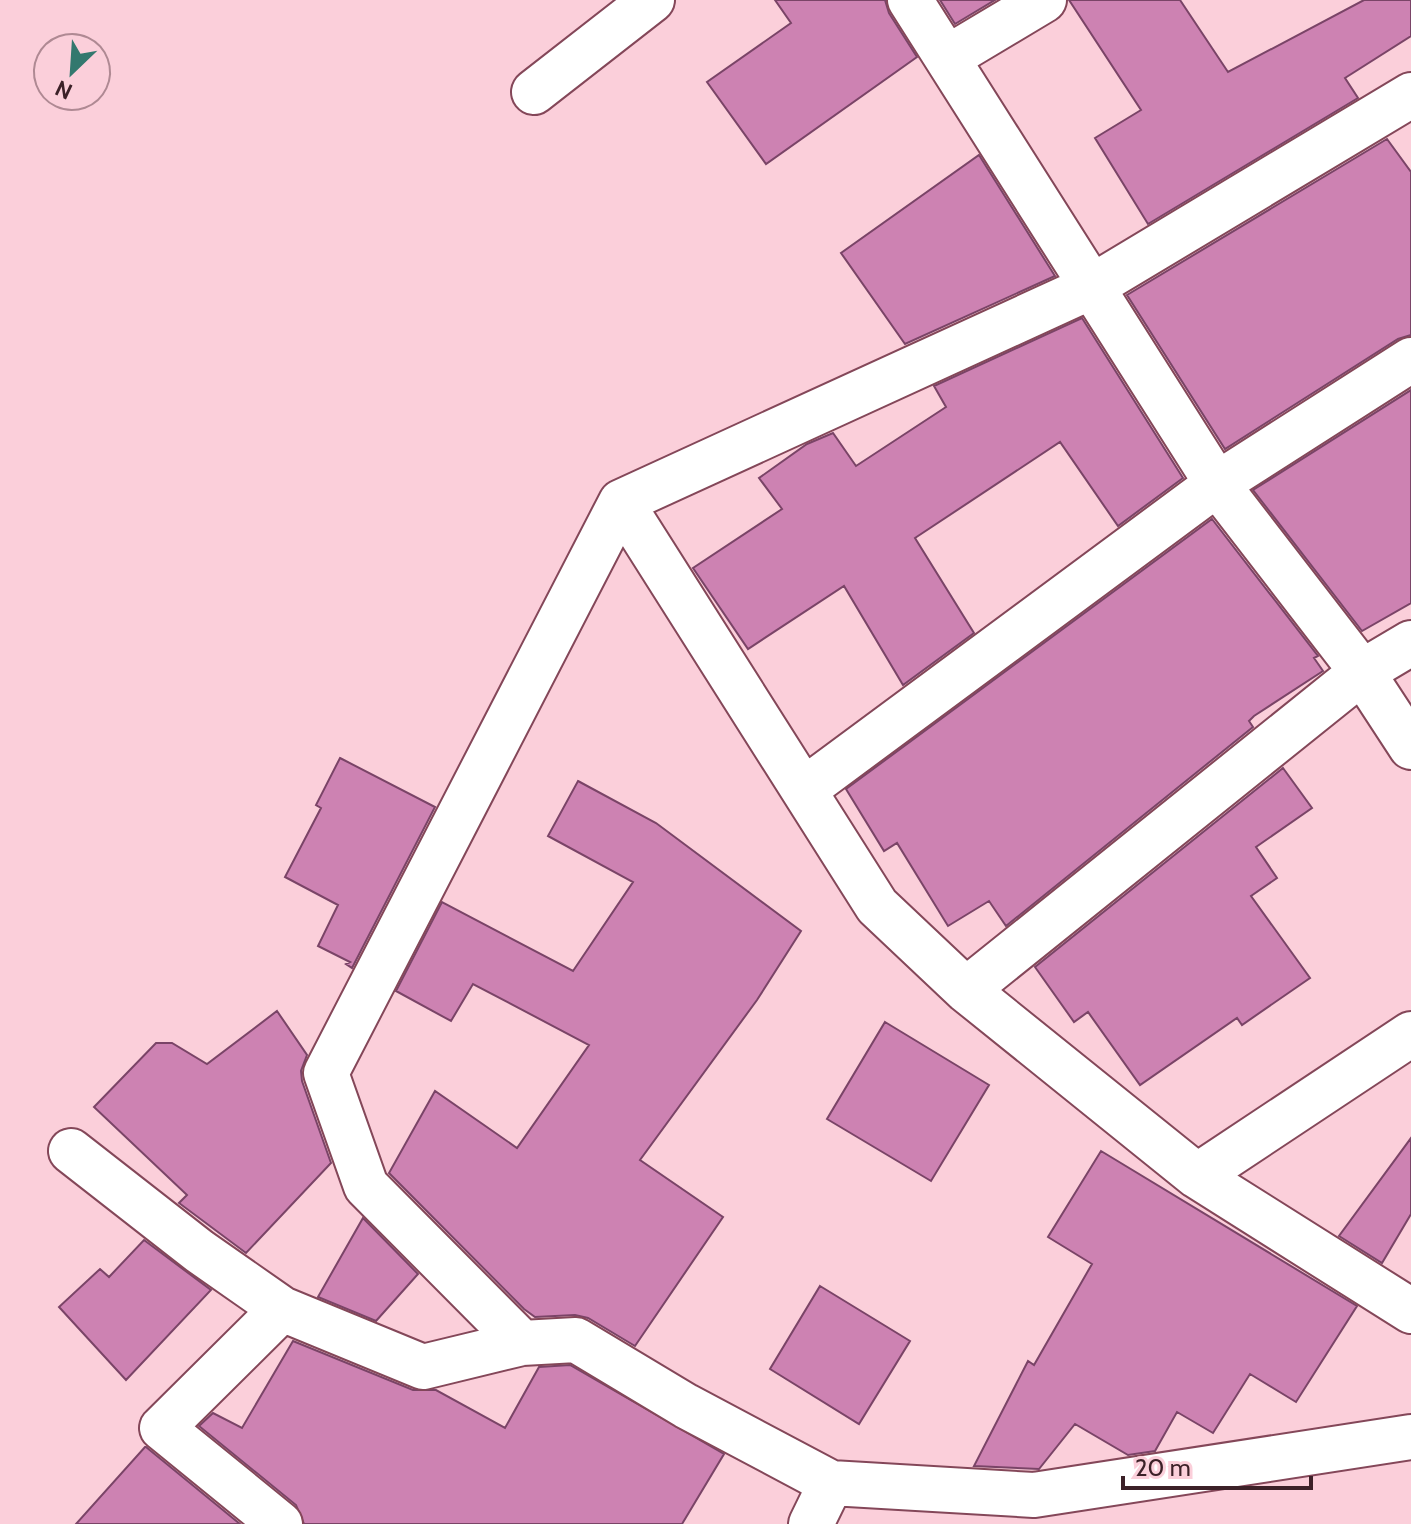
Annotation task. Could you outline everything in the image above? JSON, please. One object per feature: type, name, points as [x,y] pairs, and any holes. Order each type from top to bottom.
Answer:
[{"type":"street","points":[[534,92],[652,0]]},
{"type":"street","points":[[910,0],[1217,484],[1362,672],[1411,747]]},
{"type":"street","points":[[947,58],[1044,0]]},
{"type":"street","points":[[522,1343],[366,1186],[326,1073],[621,502],[1093,286],[1411,95]]},
{"type":"street","points":[[805,789],[1217,484],[1411,360]]},
{"type":"street","points":[[621,502],[877,906],[966,990],[1197,1176],[1411,1311]]},
{"type":"street","points":[[966,990],[1362,672],[1411,643]]},
{"type":"street","points":[[1197,1176],[1411,1034]]},
{"type":"street","points":[[71,1151],[199,1251],[282,1309],[423,1367],[522,1343],[576,1340],[686,1406],[831,1483],[1034,1495],[1411,1437]]},
{"type":"street","points":[[280,1524],[162,1428],[282,1309]]},
{"type":"street","points":[[811,1524],[831,1483]]},
{"type":"street","points":[[1034,1495],[1075,1524]]},
{"type":"building","points":[[775,0],[885,0],[889,13],[917,57],[766,164],[707,82],[791,23]]},
{"type":"building","points":[[940,0],[995,0],[955,24]]},
{"type":"building","points":[[1069,0],[1180,0],[1228,72],[1364,0],[1411,0],[1411,36],[1345,78],[1358,98],[1148,224],[1095,138],[1141,110]]},
{"type":"building","points":[[1387,139],[1411,172],[1411,335],[1398,339],[1225,449],[1127,295]]},
{"type":"building","points":[[979,155],[1055,276],[905,344],[841,253]]},
{"type":"building","points":[[1082,318],[1183,478],[1118,526],[1060,442],[915,538],[974,633],[903,685],[844,586],[748,649],[693,568],[782,509],[759,478],[807,444],[833,433],[856,466],[946,407],[934,386]]},
{"type":"building","points":[[1411,390],[1411,603],[1362,631],[1253,490]]},
{"type":"building","points":[[1212,519],[1318,656],[1314,658],[1323,671],[1254,716],[1249,721],[1253,727],[1006,926],[989,901],[948,926],[897,843],[884,851],[846,789]]},
{"type":"building","points":[[340,758],[435,807],[352,968],[346,964],[350,962],[318,946],[338,905],[285,877],[321,808],[316,805]]},
{"type":"building","points":[[1283,768],[1312,808],[1256,847],[1277,878],[1251,896],[1310,978],[1242,1025],[1237,1018],[1140,1085],[1088,1012],[1074,1022],[1035,967]]},
{"type":"building","points":[[578,781],[656,823],[801,931],[757,1000],[640,1160],[723,1217],[635,1346],[588,1318],[575,1315],[535,1317],[389,1173],[435,1091],[517,1148],[589,1045],[473,984],[451,1021],[396,991],[442,902],[573,971],[633,882],[548,836]]},
{"type":"building","points":[[277,1011],[307,1055],[301,1071],[302,1081],[331,1163],[246,1253],[179,1203],[187,1195],[94,1107],[156,1043],[172,1043],[207,1064]]},
{"type":"building","points":[[885,1022],[989,1085],[931,1181],[827,1119]]},
{"type":"building","points":[[1411,1138],[1411,1214],[1382,1263],[1339,1236]]},
{"type":"building","points":[[1101,1151],[1357,1306],[1296,1402],[1250,1374],[1213,1433],[1177,1412],[1155,1451],[1128,1455],[1075,1424],[1039,1469],[974,1466],[1028,1361],[1034,1365],[1092,1264],[1048,1237]]},
{"type":"building","points":[[363,1218],[418,1274],[376,1321],[318,1297]]},
{"type":"building","points":[[144,1240],[211,1290],[126,1380],[59,1307],[100,1269],[109,1277]]},
{"type":"building","points":[[820,1286],[910,1341],[859,1424],[770,1369]]},
{"type":"building","points":[[293,1341],[413,1390],[436,1390],[505,1428],[539,1367],[570,1365],[724,1454],[682,1524],[304,1524],[296,1505],[199,1426],[213,1413],[242,1428]]},
{"type":"building","points":[[146,1447],[240,1524],[76,1524]]}]
